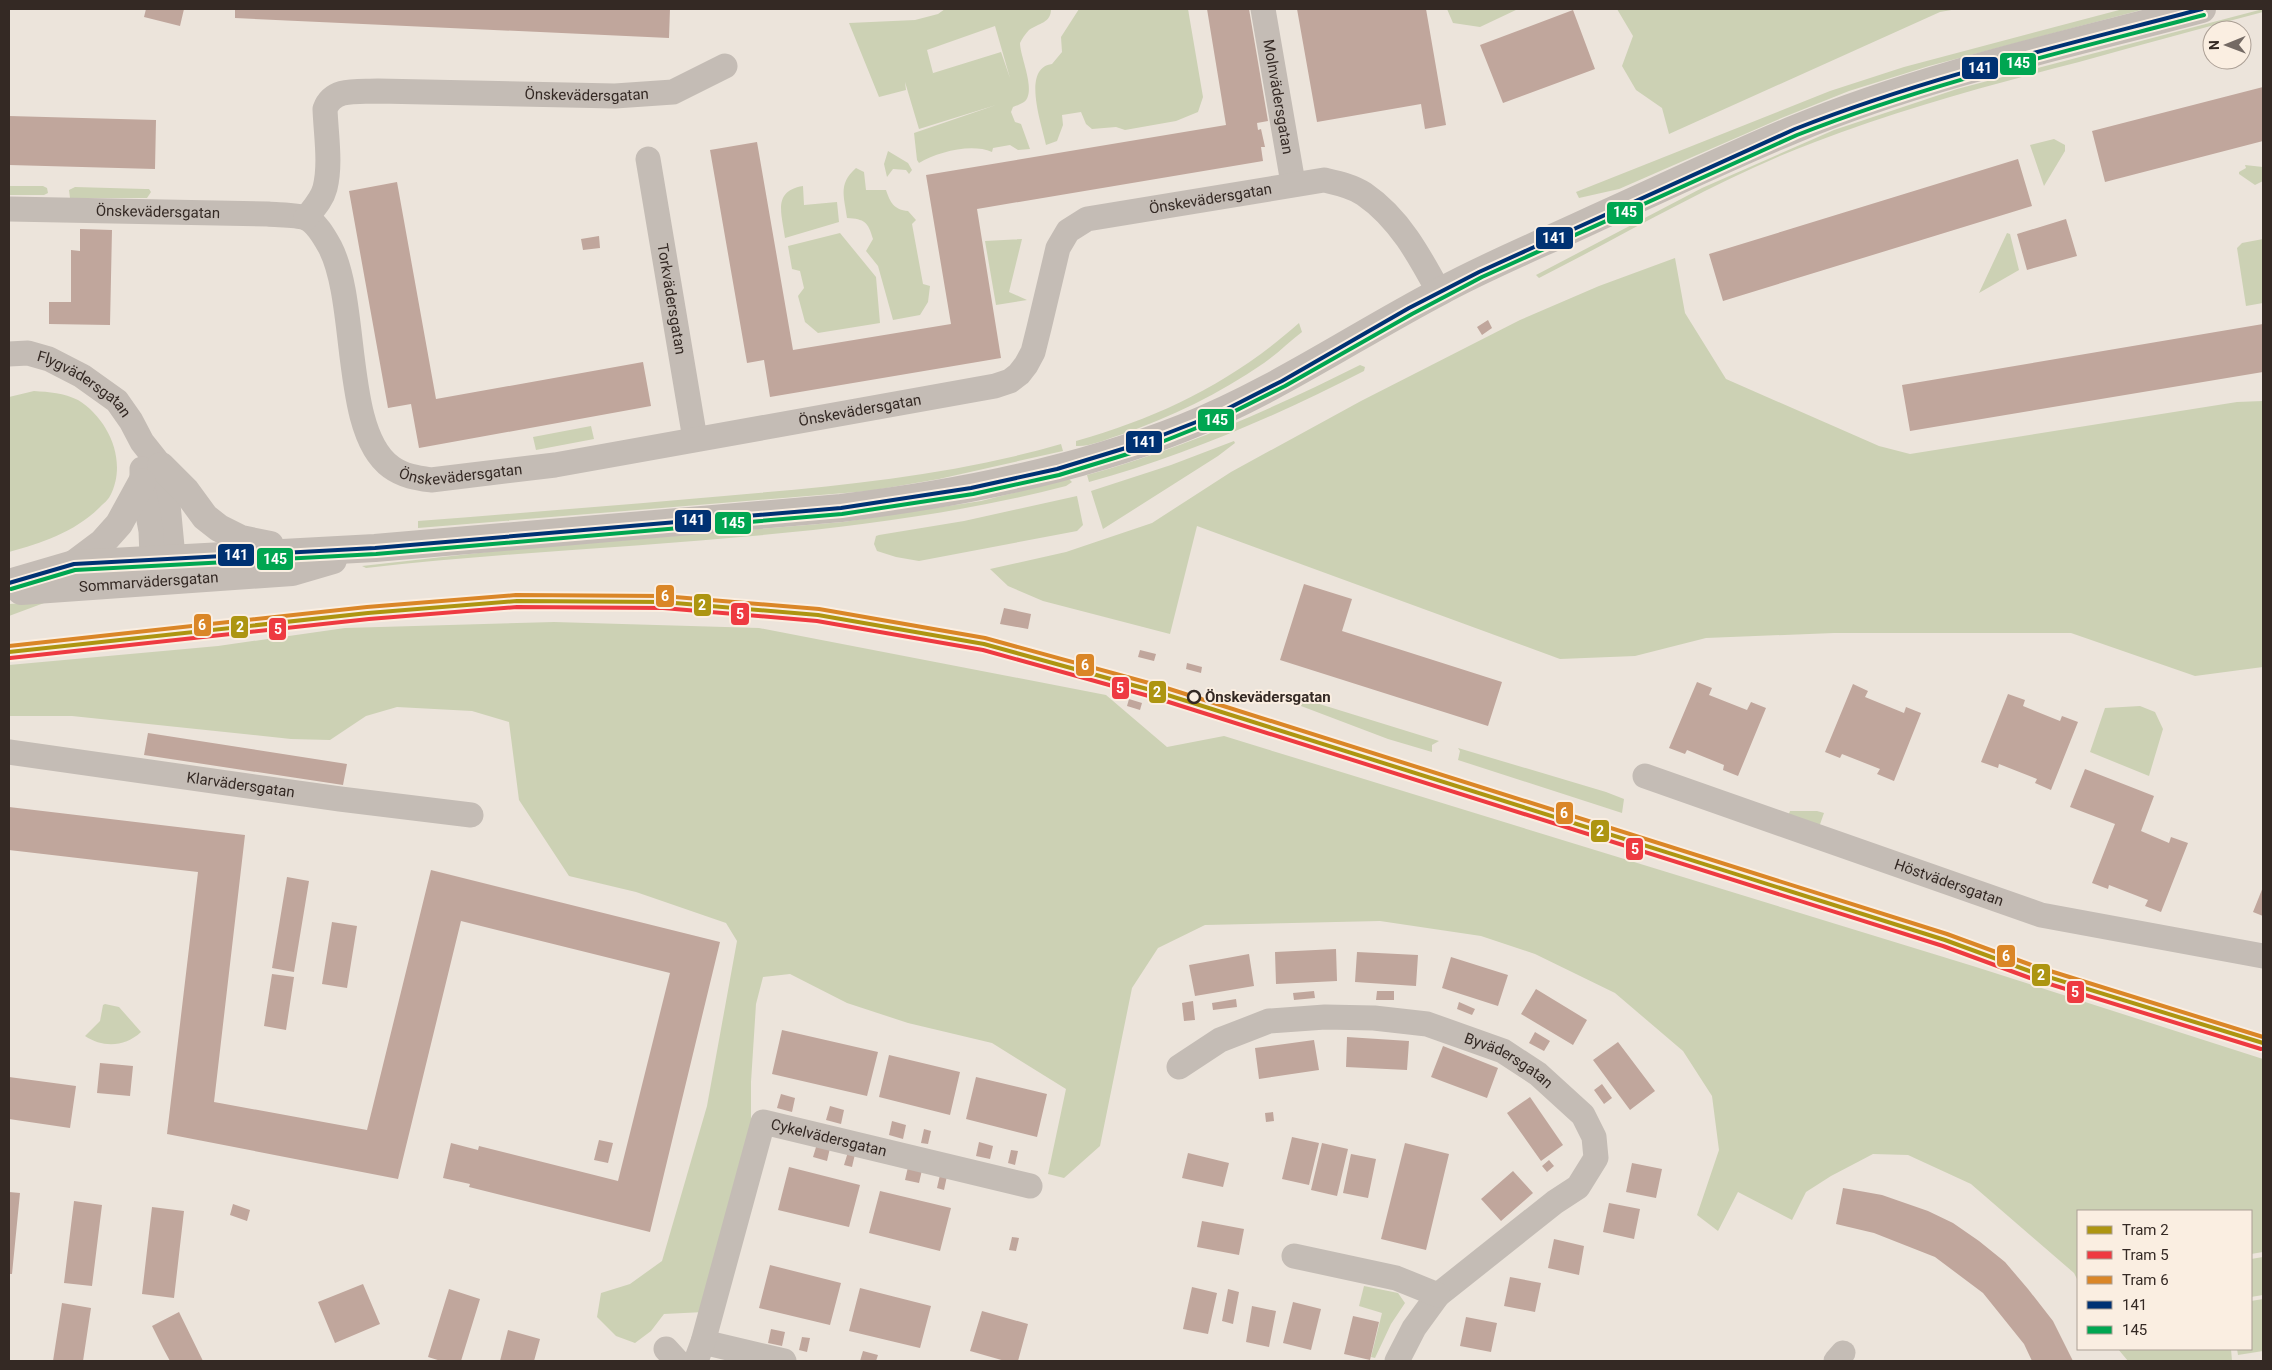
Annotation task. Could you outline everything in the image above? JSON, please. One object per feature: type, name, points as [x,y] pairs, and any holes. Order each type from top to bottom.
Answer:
[{"type":"street","name":"Molnvädersgatan","points":[[1263,9],[1293,183]]},
{"type":"street","name":"Sommarvädersgatan","points":[[9,591],[164,571],[295,551],[375,548],[800,512],[908,500],[979,487],[1122,449],[1182,428],[1246,399],[1439,292],[1795,129],[1918,85],[2202,9]]},
{"type":"street","name":"Önskevädersgatan","points":[[306,218],[316,206],[324,190],[327,172],[326,110],[328,103],[335,95],[347,92],[378,91],[615,96],[673,92],[726,66]]},
{"type":"street","name":"Torkvädersgatan","points":[[648,159],[695,439]]},
{"type":"street","name":"Önskevädersgatan","points":[[9,209],[268,214],[306,218],[324,235],[338,262],[344,286],[360,409],[367,433],[378,454],[391,467],[411,477],[431,480],[555,465],[995,386],[1010,381],[1019,374],[1033,352],[1058,248],[1068,231],[1087,219],[1293,183],[1324,180],[1363,193],[1399,226],[1414,247],[1439,292]]},
{"type":"street","name":"Flygvädersgatan","points":[[9,354],[28,354],[49,359],[94,383],[116,401],[131,421],[142,442],[152,474],[167,494],[164,571]]},
{"type":"street","points":[[74,564],[102,543],[120,524],[152,474],[186,491],[206,517],[219,528],[241,539],[295,551]]},
{"type":"street","name":"Sommarvädersgatan","points":[[9,583],[74,564],[164,571],[292,572],[375,548]]},
{"type":"street","name":"Klarvädersgatan","points":[[9,752],[340,799],[471,815]]},
{"type":"street","name":"Höstvädersgatan","points":[[1645,776],[2041,915],[2263,956]]},
{"type":"street","name":"Byvädersgatan","points":[[1179,1067],[1220,1040],[1269,1021],[1325,1017],[1374,1018],[1427,1024],[1503,1051],[1538,1074],[1583,1115],[1594,1137],[1596,1158],[1578,1188],[1555,1202],[1438,1295],[1414,1328],[1397,1361]]},
{"type":"street","name":"Cykelvädersgatan","points":[[784,1361],[699,1352],[763,1122],[1030,1186]]},
{"type":"street","points":[[1294,1256],[1396,1278],[1438,1295]]},
{"type":"green space","points":[[945,9],[1051,9],[1047,20],[1029,30],[1020,43],[1029,91],[1028,97],[1024,102],[1013,107],[1011,112],[1015,122],[1021,124],[1030,149],[1018,150],[1010,145],[993,148],[992,152],[974,148],[955,150],[935,155],[919,163],[914,133],[996,105],[919,129],[905,82],[906,90],[879,97],[849,23],[915,20],[938,14]],"holes":[[[995,26],[1010,78],[1001,52],[930,74],[933,73],[927,50]]]},
{"type":"green space","points":[[1079,9],[1188,9],[1203,97],[1198,112],[1176,121],[1125,130],[1116,127],[1092,129],[1086,124],[1081,112],[1062,115],[1063,125],[1057,141],[1046,145],[1036,99],[1035,86],[1037,76],[1043,68],[1052,64],[1062,52],[1061,37]]},
{"type":"green space","points":[[1447,9],[1518,9],[1480,27],[1453,23]]},
{"type":"green space","points":[[1617,9],[1957,9],[1940,12],[1669,134],[1662,108],[1636,90],[1622,66],[1633,36]]},
{"type":"green space","points":[[2123,9],[2145,9],[1929,66],[1849,91],[1784,117],[1619,189],[1579,198],[1576,192],[1830,91],[1904,67]]},
{"type":"green space","points":[[2263,9],[2263,12],[2234,20],[2221,20]]},
{"type":"green space","points":[[2202,25],[2202,29],[1946,98],[1815,142],[1779,156],[1709,189],[1539,278],[1536,275],[1702,188],[1834,130],[1957,89]]},
{"type":"green space","points":[[2054,139],[2065,145],[2065,151],[2044,186],[2030,145]]},
{"type":"green space","points":[[888,151],[908,163],[912,170],[909,174],[906,170],[893,169],[887,177],[884,164]]},
{"type":"green space","points":[[2245,165],[2263,167],[2263,181],[2255,185],[2239,174],[2239,172],[2246,168]]},
{"type":"green space","points":[[856,168],[864,172],[866,190],[886,190],[893,205],[908,211],[916,220],[912,224],[923,284],[930,286],[928,302],[920,315],[893,320],[878,266],[866,251],[873,239],[869,229],[865,222],[847,218],[844,185]]},
{"type":"green space","points":[[9,186],[43,186],[47,188],[48,193],[44,195],[9,195]]},
{"type":"green space","points":[[803,186],[804,205],[837,202],[839,222],[785,238],[781,212],[783,198],[793,189]]},
{"type":"green space","points":[[75,187],[149,189],[151,192],[147,198],[70,198],[69,190]]},
{"type":"green space","points":[[840,233],[876,277],[880,323],[818,333],[805,322],[798,296],[804,288],[800,271],[792,269],[788,246]]},
{"type":"green space","points":[[2007,233],[2010,234],[2019,270],[1979,293]]},
{"type":"green space","points":[[1022,239],[1009,292],[1027,300],[996,305],[985,241]]},
{"type":"green space","points":[[2263,239],[2263,303],[2246,306],[2237,248],[2242,243]]},
{"type":"green space","points":[[1675,258],[1685,313],[1726,379],[1879,446],[1910,454],[2237,402],[2263,401],[2263,667],[2195,676],[2071,633],[1834,633],[1706,638],[1635,656],[1560,659],[1197,526],[1170,634],[1043,601],[1008,586],[990,569],[1066,552],[1152,523],[1231,472],[1361,401],[1520,320],[1599,286]]},
{"type":"green space","points":[[1299,323],[1302,332],[1274,356],[1212,395],[1139,428],[1098,442],[1076,446],[1076,441],[1138,420],[1194,395],[1248,363]]},
{"type":"green space","points":[[1360,365],[1365,367],[1364,371],[1264,419],[1159,460],[1089,482],[1087,475],[1157,453],[1226,427]]},
{"type":"green space","points":[[34,391],[56,393],[78,400],[99,418],[112,442],[116,456],[115,483],[107,500],[80,523],[58,536],[9,552],[9,397]]},
{"type":"green space","points":[[591,426],[594,439],[536,450],[533,437]]},
{"type":"green space","points":[[1234,441],[1235,443],[1218,456],[1103,529],[1091,491],[1171,465]]},
{"type":"green space","points":[[1061,444],[1063,451],[939,479],[869,491],[418,528],[418,521],[851,484],[978,464]]},
{"type":"green space","points":[[1069,479],[1072,482],[1066,486],[980,505],[893,520],[806,531],[454,559],[366,568],[362,566],[505,550],[843,522],[981,501]]},
{"type":"green space","points":[[1077,496],[1083,525],[1077,531],[919,561],[877,551],[874,544],[876,536],[879,535],[964,521]]},
{"type":"green space","points":[[44,603],[9,616],[9,604]]},
{"type":"green space","points":[[554,622],[759,628],[1106,695],[1167,747],[1224,736],[1976,967],[2263,1059],[2263,1252],[2252,1254],[2252,1210],[2077,1210],[2077,1279],[2074,1273],[1971,1184],[1908,1155],[1873,1154],[1831,1176],[1806,1192],[1792,1220],[1738,1192],[1718,1231],[1697,1215],[1719,1150],[1712,1096],[1683,1051],[1615,993],[1535,954],[1481,936],[1380,921],[1205,925],[1158,948],[1132,988],[1100,1146],[1064,1178],[1048,1174],[1066,1089],[992,1043],[908,1023],[847,1003],[790,974],[763,977],[756,1004],[751,1082],[751,1125],[704,1312],[664,1314],[651,1331],[635,1343],[616,1336],[597,1317],[601,1293],[630,1284],[662,1261],[707,1106],[737,941],[726,923],[636,892],[569,876],[519,800],[509,722],[472,711],[397,707],[366,716],[330,740],[291,739],[72,716],[9,716],[9,665],[218,646],[345,628]]},
{"type":"green space","points":[[1300,698],[1439,741],[1432,745],[1432,752],[1388,739],[1301,706],[1302,704],[1299,703]]},
{"type":"green space","points":[[2140,706],[2155,712],[2163,729],[2149,776],[2090,752],[2105,708]]},
{"type":"green space","points":[[1458,748],[1624,799],[1622,813],[1458,760],[1460,751]]},
{"type":"green space","points":[[1790,811],[1817,811],[1824,813],[1818,830],[1787,819]]},
{"type":"green space","points":[[103,1005],[119,1007],[141,1032],[128,1041],[114,1044],[99,1043],[85,1036],[100,1021]]},
{"type":"green space","points":[[2263,1257],[2263,1295],[2252,1297],[2252,1259]]},
{"type":"green space","points":[[1364,1286],[1398,1293],[1405,1303],[1391,1324],[1375,1358],[1371,1357],[1382,1313],[1359,1306]]},
{"type":"green space","points":[[2263,1299],[2263,1351],[2238,1355],[2237,1350],[2252,1350],[2252,1301]]},
{"type":"green space","points":[[2119,1350],[2231,1350],[2232,1361],[2128,1361]]},
{"type":"building","points":[[146,9],[184,9],[180,26],[144,17]]},
{"type":"building","points":[[235,9],[670,9],[669,38],[235,18]]},
{"type":"building","points":[[1207,9],[1249,9],[1268,121],[1257,123],[1258,130],[1261,129],[1265,147],[1261,147],[1263,161],[977,209],[1001,358],[770,397],[764,360],[747,363],[710,150],[757,142],[793,350],[951,324],[926,175],[1226,125]]},
{"type":"building","points":[[1297,9],[1426,9],[1446,125],[1425,129],[1421,104],[1317,122]]},
{"type":"building","points":[[1573,10],[1595,69],[1503,103],[1480,45]]},
{"type":"building","points":[[2263,87],[2263,141],[2105,182],[2092,131]]},
{"type":"building","points":[[9,116],[156,120],[155,169],[9,165]]},
{"type":"building","points":[[2018,159],[2032,206],[1723,301],[1709,254]]},
{"type":"building","points":[[397,182],[436,399],[643,362],[651,406],[419,448],[411,404],[388,408],[349,191]]},
{"type":"building","points":[[2066,219],[2077,256],[2027,270],[2017,234]]},
{"type":"building","points":[[80,229],[112,230],[110,325],[49,324],[49,302],[71,302],[71,250],[80,251]]},
{"type":"building","points":[[599,236],[600,248],[583,250],[581,239]]},
{"type":"building","points":[[1488,320],[1492,328],[1482,335],[1477,327]]},
{"type":"building","points":[[2263,324],[2263,372],[1910,431],[1902,385]]},
{"type":"building","points":[[1304,584],[1352,599],[1342,631],[1502,682],[1488,726],[1280,660]]},
{"type":"building","points":[[1004,608],[1031,614],[1028,629],[1000,624]]},
{"type":"building","points":[[1140,650],[1156,654],[1154,661],[1138,657]]},
{"type":"building","points":[[1187,663],[1202,667],[1201,673],[1186,669]]},
{"type":"building","points":[[1697,682],[1712,688],[1709,695],[1747,710],[1751,702],[1766,708],[1738,776],[1723,770],[1724,765],[1687,750],[1685,754],[1669,748]]},
{"type":"building","points":[[1853,684],[1868,691],[1865,697],[1904,713],[1906,707],[1921,713],[1894,781],[1877,774],[1880,769],[1842,754],[1840,758],[1825,752]]},
{"type":"building","points":[[2008,694],[2025,700],[2023,706],[2060,721],[2062,716],[2078,722],[2051,790],[2035,783],[2037,779],[1999,764],[1998,768],[1981,762]]},
{"type":"building","points":[[1129,699],[1142,703],[1140,710],[1127,706]]},
{"type":"building","points":[[148,733],[347,764],[343,785],[144,755]]},
{"type":"building","points":[[2085,769],[2154,796],[2141,831],[2169,843],[2171,837],[2188,843],[2161,912],[2145,906],[2148,900],[2109,885],[2108,889],[2092,883],[2115,824],[2070,807]]},
{"type":"building","points":[[9,807],[245,835],[214,1102],[367,1130],[431,870],[720,942],[650,1232],[469,1187],[470,1184],[443,1178],[451,1143],[478,1150],[479,1146],[618,1181],[670,973],[461,921],[398,1179],[167,1134],[198,872],[9,850]]},
{"type":"building","points":[[287,877],[309,881],[294,972],[272,968]]},
{"type":"building","points":[[2263,887],[2263,916],[2253,912]]},
{"type":"building","points":[[332,922],[357,926],[347,988],[322,984]]},
{"type":"building","points":[[1336,949],[1337,981],[1276,984],[1275,952]]},
{"type":"building","points":[[1357,952],[1418,955],[1416,986],[1355,982]]},
{"type":"building","points":[[1249,954],[1254,986],[1195,996],[1189,965]]},
{"type":"building","points":[[1451,957],[1508,975],[1498,1006],[1442,988]]},
{"type":"building","points":[[272,974],[294,977],[286,1030],[264,1026]]},
{"type":"building","points":[[1536,989],[1587,1020],[1573,1045],[1521,1014]]},
{"type":"building","points":[[1314,991],[1315,998],[1294,1000],[1293,993]]},
{"type":"building","points":[[1377,991],[1394,991],[1394,1000],[1376,1000]]},
{"type":"building","points":[[1236,999],[1237,1007],[1213,1010],[1212,1003]]},
{"type":"building","points":[[1193,1001],[1195,1020],[1184,1021],[1182,1003]]},
{"type":"building","points":[[1459,1002],[1475,1009],[1472,1015],[1457,1009]]},
{"type":"building","points":[[782,1030],[878,1052],[867,1096],[772,1074]]},
{"type":"building","points":[[1535,1032],[1550,1041],[1544,1051],[1529,1043]]},
{"type":"building","points":[[1347,1037],[1409,1041],[1407,1070],[1346,1067]]},
{"type":"building","points":[[1314,1040],[1319,1070],[1259,1079],[1255,1048]]},
{"type":"building","points":[[1618,1042],[1655,1091],[1630,1110],[1593,1060]]},
{"type":"building","points":[[1443,1046],[1498,1068],[1487,1098],[1431,1077]]},
{"type":"building","points":[[889,1055],[960,1072],[950,1115],[879,1097]]},
{"type":"building","points":[[100,1063],[133,1066],[130,1096],[97,1093]]},
{"type":"building","points":[[9,1077],[76,1086],[70,1128],[9,1119]]},
{"type":"building","points":[[976,1077],[1047,1094],[1037,1137],[966,1119]]},
{"type":"building","points":[[1602,1084],[1612,1098],[1604,1104],[1594,1090]]},
{"type":"building","points":[[781,1094],[795,1098],[792,1112],[777,1108]]},
{"type":"building","points":[[1530,1097],[1563,1145],[1541,1161],[1507,1113]]},
{"type":"building","points":[[830,1106],[844,1110],[841,1124],[826,1120]]},
{"type":"building","points":[[1273,1112],[1274,1121],[1266,1122],[1265,1113]]},
{"type":"building","points":[[892,1121],[906,1125],[903,1139],[889,1135]]},
{"type":"building","points":[[924,1129],[931,1131],[928,1144],[921,1143]]},
{"type":"building","points":[[1292,1137],[1319,1143],[1309,1185],[1282,1179]]},
{"type":"building","points":[[599,1140],[613,1143],[608,1163],[594,1160]]},
{"type":"building","points":[[979,1142],[993,1146],[990,1159],[976,1156]]},
{"type":"building","points":[[1322,1143],[1348,1149],[1337,1196],[1311,1190]]},
{"type":"building","points":[[1405,1143],[1449,1154],[1426,1250],[1381,1239]]},
{"type":"building","points":[[817,1144],[830,1148],[827,1161],[813,1157]]},
{"type":"building","points":[[1011,1150],[1018,1151],[1015,1165],[1008,1163]]},
{"type":"building","points":[[848,1152],[855,1154],[852,1167],[844,1165]]},
{"type":"building","points":[[1188,1153],[1229,1163],[1223,1187],[1182,1178]]},
{"type":"building","points":[[1351,1154],[1376,1159],[1368,1198],[1343,1193]]},
{"type":"building","points":[[1549,1160],[1554,1166],[1547,1172],[1542,1166]]},
{"type":"building","points":[[1632,1163],[1662,1169],[1656,1198],[1626,1192]]},
{"type":"building","points":[[789,1167],[860,1185],[849,1227],[778,1210]]},
{"type":"building","points":[[908,1167],[922,1170],[919,1183],[905,1180]]},
{"type":"building","points":[[1513,1171],[1533,1193],[1501,1221],[1481,1199]]},
{"type":"building","points":[[940,1175],[947,1176],[944,1190],[937,1188]]},
{"type":"building","points":[[1843,1188],[1882,1195],[1928,1211],[1953,1223],[1979,1241],[2005,1262],[2028,1289],[2053,1321],[2073,1361],[2032,1361],[2024,1344],[1983,1293],[1935,1257],[1874,1233],[1836,1224]]},
{"type":"building","points":[[880,1191],[951,1208],[940,1251],[869,1233]]},
{"type":"building","points":[[9,1192],[20,1193],[12,1274],[9,1274]]},
{"type":"building","points":[[74,1201],[102,1205],[92,1286],[64,1283]]},
{"type":"building","points":[[1609,1203],[1640,1209],[1634,1239],[1603,1232]]},
{"type":"building","points":[[233,1204],[250,1210],[247,1221],[230,1215]]},
{"type":"building","points":[[152,1207],[184,1211],[174,1298],[142,1294]]},
{"type":"building","points":[[1202,1221],[1244,1229],[1239,1255],[1197,1247]]},
{"type":"building","points":[[1012,1237],[1019,1238],[1016,1251],[1009,1250]]},
{"type":"building","points":[[1554,1239],[1584,1246],[1579,1275],[1548,1268]]},
{"type":"building","points":[[770,1265],[841,1283],[830,1325],[759,1308]]},
{"type":"building","points":[[1510,1277],[1541,1283],[1535,1312],[1504,1306]]},
{"type":"building","points":[[363,1284],[380,1324],[335,1343],[318,1302]]},
{"type":"building","points":[[1192,1287],[1217,1293],[1208,1334],[1183,1329]]},
{"type":"building","points":[[860,1288],[931,1306],[920,1348],[849,1331]]},
{"type":"building","points":[[449,1289],[480,1299],[461,1361],[441,1361],[428,1357]]},
{"type":"building","points":[[1228,1289],[1239,1292],[1233,1324],[1222,1321]]},
{"type":"building","points":[[1293,1302],[1321,1309],[1311,1350],[1283,1343]]},
{"type":"building","points":[[62,1303],[91,1308],[83,1361],[53,1361]]},
{"type":"building","points":[[1252,1306],[1276,1311],[1269,1347],[1246,1342]]},
{"type":"building","points":[[982,1311],[1028,1324],[1018,1361],[1005,1361],[970,1351]]},
{"type":"building","points":[[179,1312],[203,1361],[170,1361],[152,1326]]},
{"type":"building","points":[[1353,1316],[1379,1322],[1370,1360],[1344,1354]]},
{"type":"building","points":[[1466,1317],[1497,1323],[1491,1352],[1460,1346]]},
{"type":"building","points":[[771,1329],[785,1332],[782,1346],[768,1343]]},
{"type":"building","points":[[508,1330],[540,1339],[534,1361],[500,1361]]},
{"type":"building","points":[[802,1337],[810,1338],[807,1352],[799,1350]]},
{"type":"building","points":[[863,1351],[878,1355],[876,1361],[860,1361]]},
{"type":"tram line","name":"6","points":[[9,646],[367,607],[516,595],[663,596],[819,609],[985,638],[1160,686],[1947,934],[2034,966],[2263,1037]]},
{"type":"tram line","name":"2","points":[[9,652],[368,613],[517,601],[663,602],[818,615],[984,644],[1158,692],[1945,940],[2032,972],[2263,1043]]},
{"type":"tram line","name":"5","points":[[10,658],[369,619],[517,607],[663,608],[817,621],[983,650],[1156,698],[1943,946],[2030,978],[2261,1049]]},
{"type":"transit line","name":"141","points":[[9,583],[74,564],[375,548],[841,508],[971,488],[1057,469],[1142,443],[1217,414],[1282,381],[1409,308],[1479,272],[1795,129],[1895,93],[2048,49],[2202,9]]},
{"type":"transit line","name":"145","points":[[11,589],[75,570],[376,554],[842,514],[973,494],[1059,475],[1144,449],[1219,419],[1285,386],[1412,314],[1482,277],[1797,135],[1897,99],[2050,55],[2204,15]]},
{"type":"place","name":"Önskevädersgatan","points":[[1194,697]]}]
